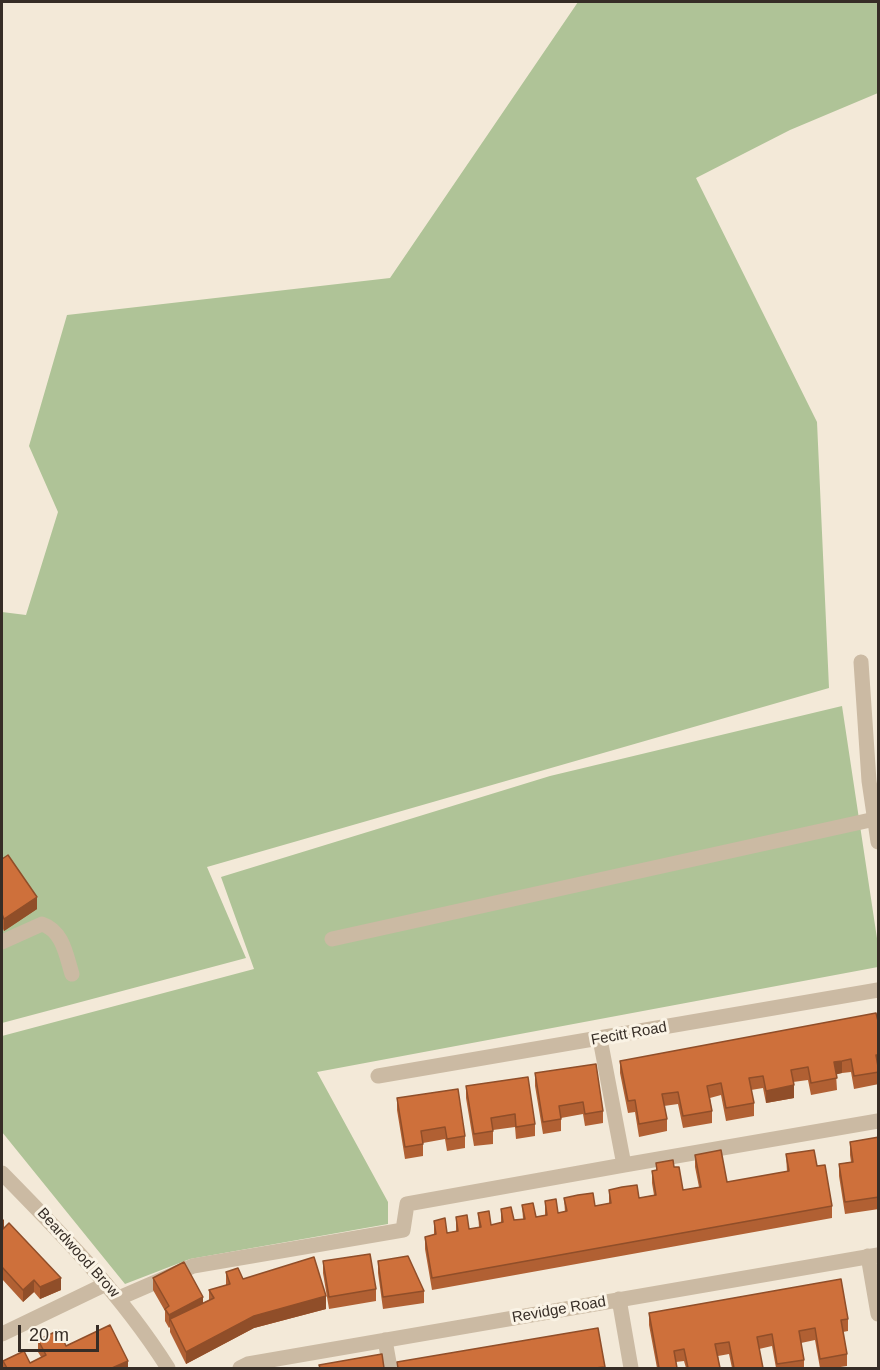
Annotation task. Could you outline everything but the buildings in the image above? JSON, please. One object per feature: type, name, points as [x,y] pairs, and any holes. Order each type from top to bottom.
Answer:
[{"type":"street","points":[[861,662],[869,782],[879,842]]},
{"type":"street","points":[[332,939],[875,819]]},
{"type":"street","points":[[2,942],[42,924],[53,927],[61,940],[72,974]]},
{"type":"street","name":"Fecitt Road","points":[[378,1076],[879,990]]},
{"type":"street","points":[[600,1039],[624,1165]]},
{"type":"street","points":[[119,1298],[193,1266],[403,1230],[407,1204],[879,1121]]},
{"type":"street","name":"Beardwood Brow","points":[[2,1173],[119,1298],[142,1327],[168,1368]]},
{"type":"street","points":[[873,1255],[879,1314]]},
{"type":"street","name":"Revidge Road","points":[[240,1368],[248,1364],[873,1255]]},
{"type":"street","points":[[2,1334],[106,1284]]},
{"type":"street","points":[[620,1299],[631,1368]]},
{"type":"street","points":[[385,1340],[390,1368]]},
{"type":"green space","points":[[578,2],[878,2],[878,93],[790,130],[696,178],[817,422],[829,688],[207,867],[246,958],[2,1023],[2,612],[26,615],[58,512],[29,446],[67,315],[390,278]]},
{"type":"green space","points":[[842,706],[878,945],[878,967],[317,1072],[388,1202],[388,1224],[190,1259],[125,1284],[2,1132],[2,1036],[254,969],[221,877],[550,776]]}]
